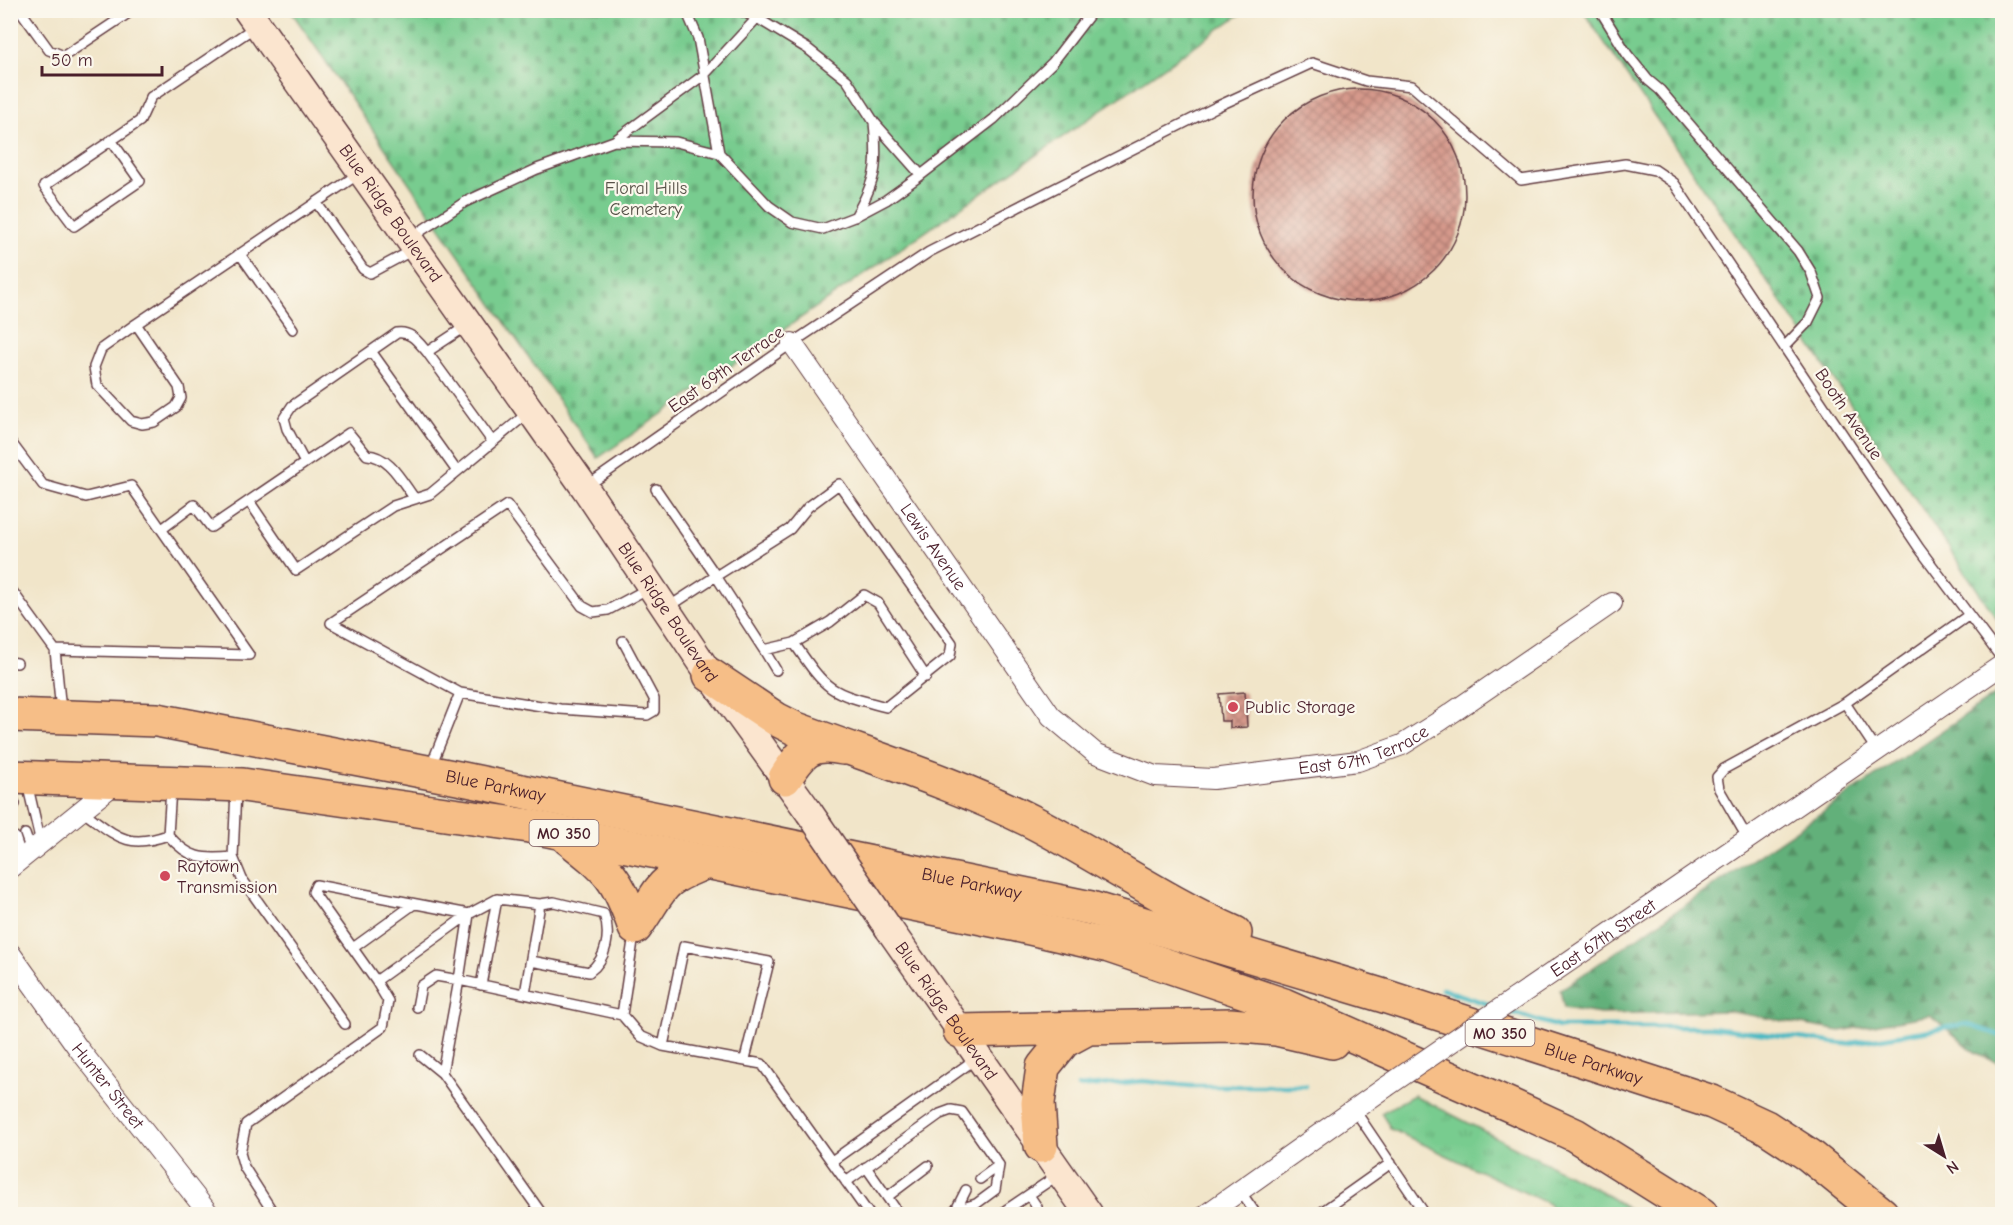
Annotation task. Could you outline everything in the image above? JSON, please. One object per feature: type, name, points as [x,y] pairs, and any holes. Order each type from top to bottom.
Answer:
[{"type":"highway","points":[[710,675],[776,719],[988,800],[1034,823],[1198,916],[1384,996]]},
{"type":"highway","name":"Blue Parkway","points":[[10,714],[157,720],[1090,908],[1384,996],[1712,1102],[1766,1127],[1809,1155],[1882,1215]]},
{"type":"highway","points":[[785,778],[798,757],[810,748],[830,745],[851,749]]},
{"type":"highway","name":"Blue Parkway","points":[[15,788],[118,781],[236,784],[562,833],[1012,924],[1109,946],[1295,1009],[1575,1135],[1632,1169],[1701,1215]]},
{"type":"highway","points":[[562,833],[608,871],[626,902],[635,928]]},
{"type":"highway","points":[[635,928],[664,882],[677,873],[707,862]]},
{"type":"highway","points":[[969,1044],[1088,1028],[1230,1025],[1276,1029],[1323,1039],[1379,1059],[1570,1147],[1632,1169]]},
{"type":"highway","points":[[1041,1146],[1038,1103],[1044,1067],[1064,1041],[1088,1028]]},
{"type":"main road","name":"Blue Ridge Boulevard","points":[[252,18],[531,410],[710,675],[809,812],[1089,1215]]},
{"type":"street","name":"Lewis Avenue","points":[[792,343],[1051,716],[1080,743]]},
{"type":"street","name":"East 67th Terrace","points":[[1080,743],[1095,753],[1155,776],[1213,779],[1358,761],[1402,745],[1612,603]]},
{"type":"street","name":"East 67th Street","points":[[1207,1215],[1354,1109],[2002,665]]},
{"type":"street","points":[[22,859],[118,781]]},
{"type":"street","name":"Hunter Street","points":[[10,953],[78,1048],[209,1215]]},
{"type":"lane","points":[[20,10],[49,50],[64,56],[133,10]]},
{"type":"lane","points":[[686,10],[698,38],[719,153]]},
{"type":"lane","points":[[739,10],[758,14],[847,80],[874,122],[921,175]]},
{"type":"lane","points":[[614,141],[676,142],[719,153],[769,206],[792,222],[823,229],[855,218],[886,200],[994,119],[1053,62],[1093,10]]},
{"type":"lane","points":[[1600,10],[1648,80],[1660,90],[1798,251],[1811,272],[1820,298],[1808,322],[1784,347]]},
{"type":"lane","points":[[316,202],[363,269],[370,273],[465,202],[537,169],[614,141],[705,74],[758,14]]},
{"type":"lane","points":[[111,140],[140,181],[74,226],[44,186],[111,140],[140,121],[151,97],[252,18]]},
{"type":"lane","name":"East 69th Terrace","points":[[585,488],[887,279],[961,236],[1216,107],[1312,63],[1366,81],[1412,86],[1521,180],[1625,164],[1655,170],[1674,183]]},
{"type":"lane","points":[[855,218],[870,191],[878,160],[874,122]]},
{"type":"lane","points":[[136,324],[179,387],[181,398],[176,407],[154,422],[142,424],[131,421],[97,385],[94,367],[101,350],[136,324],[362,172]]},
{"type":"lane","name":"Booth Avenue","points":[[1674,183],[1919,548],[2002,659]]},
{"type":"lane","points":[[240,254],[293,329]]},
{"type":"lane","points":[[427,352],[470,324]]},
{"type":"lane","points":[[304,463],[287,429],[285,418],[292,406],[397,333],[405,332],[427,352],[492,441]]},
{"type":"lane","points":[[371,351],[456,470]]},
{"type":"lane","points":[[249,501],[296,570],[393,506],[430,494],[456,470],[531,410]]},
{"type":"lane","points":[[162,529],[194,506],[211,527],[349,433],[367,455],[378,456],[387,463],[415,499]]},
{"type":"lane","points":[[10,441],[43,485],[86,497],[131,486],[249,655],[55,650]]},
{"type":"lane","points":[[665,610],[790,529],[808,507],[839,484],[952,643],[950,656],[886,707],[838,695],[820,681],[794,643]]},
{"type":"lane","points":[[656,489],[776,669]]},
{"type":"lane","points":[[624,641],[654,699],[654,711],[647,715],[560,709],[460,693],[331,622],[507,505],[582,606],[593,612],[608,610],[651,587]]},
{"type":"lane","points":[[10,588],[55,650],[62,716]]},
{"type":"lane","points":[[764,650],[794,643],[830,622],[864,596],[878,603],[926,677]]},
{"type":"lane","points":[[1748,839],[1719,789],[1717,777],[1724,769],[1754,750],[1845,703],[1969,615]]},
{"type":"lane","points":[[428,773],[460,693]]},
{"type":"lane","points":[[1845,703],[1877,751]]},
{"type":"lane","points":[[168,835],[171,783]]},
{"type":"lane","points":[[236,784],[232,857],[242,879],[345,1024]]},
{"type":"lane","points":[[15,788],[22,859]]},
{"type":"lane","points":[[82,811],[117,836],[134,843],[168,835]]},
{"type":"lane","points":[[22,859],[25,834]]},
{"type":"lane","points":[[168,835],[190,854],[207,860],[232,857]]},
{"type":"lane","points":[[15,837],[22,859]]},
{"type":"lane","points":[[274,1215],[244,1167],[240,1153],[246,1124],[383,1027],[388,1001],[314,892],[316,885],[469,914]]},
{"type":"lane","points":[[481,985],[497,899]]},
{"type":"lane","points":[[375,981],[469,914],[497,899],[540,904],[554,902],[604,914],[609,929],[600,964],[589,972],[531,961]]},
{"type":"lane","points":[[353,948],[414,904]]},
{"type":"lane","points":[[525,994],[540,904]]},
{"type":"lane","points":[[442,1073],[469,914]]},
{"type":"lane","points":[[622,1016],[635,928]]},
{"type":"lane","points":[[663,1046],[684,946],[768,962],[745,1059]]},
{"type":"lane","points":[[417,1007],[421,986],[436,976],[622,1016],[639,1036],[663,1046],[745,1059],[762,1064],[869,1215]]},
{"type":"lane","points":[[832,1161],[969,1044]]},
{"type":"lane","points":[[420,1055],[442,1073],[542,1215]]},
{"type":"lane","points":[[1354,1109],[1425,1215]]},
{"type":"lane","points":[[846,1182],[940,1114],[951,1110],[962,1112],[999,1165],[995,1190],[976,1204],[953,1212]]},
{"type":"lane","points":[[1319,1215],[1390,1163]]},
{"type":"lane","points":[[980,1179],[999,1165]]},
{"type":"lane","points":[[887,1197],[928,1166]]},
{"type":"lane","points":[[866,1167],[899,1215]]},
{"type":"lane","points":[[1009,1215],[1006,1210],[1060,1173]]},
{"type":"lane","points":[[953,1212],[966,1190]]},
{"type":"lane","points":[[1240,1191],[1256,1215]]},
{"type":"lane","points":[[1029,1195],[1037,1207]]},
{"type":"green space","name":"Floral Hills Cemetery","points":[[291,11],[1245,11],[598,458]]},
{"type":"green space","points":[[1583,11],[2002,11],[2002,626]]},
{"type":"green space","points":[[2002,690],[2002,1065],[1975,1052],[1930,1015],[1840,1031],[1727,1011],[1600,1014],[1564,1008],[1560,990]]},
{"type":"green space","points":[[1414,1095],[1600,1191],[1637,1214],[1556,1214],[1549,1204],[1391,1129],[1381,1113]]},
{"type":"building","points":[[1349,89],[1369,89],[1390,93],[1409,101],[1434,120],[1447,136],[1457,154],[1463,174],[1465,195],[1463,216],[1457,236],[1447,254],[1434,270],[1409,289],[1390,297],[1369,301],[1349,301],[1328,297],[1309,289],[1277,262],[1265,245],[1257,226],[1253,205],[1253,185],[1257,164],[1265,145],[1292,113],[1309,101],[1328,93]]},
{"type":"building","name":"Public Storage","points":[[1245,692],[1247,727],[1230,728],[1230,721],[1221,721],[1219,694]]},
{"type":"waterway","points":[[1442,989],[1494,1006]]},
{"type":"waterway","points":[[1507,1011],[1559,1027],[1711,1027],[1845,1044],[1966,1024],[2002,1036]]},
{"type":"waterway","points":[[1078,1087],[1143,1081],[1190,1086],[1306,1086]]},
{"type":"place","name":"Public Storage","points":[[1233,707]]},
{"type":"place","name":"Raytown Transmission","points":[[165,876]]}]
